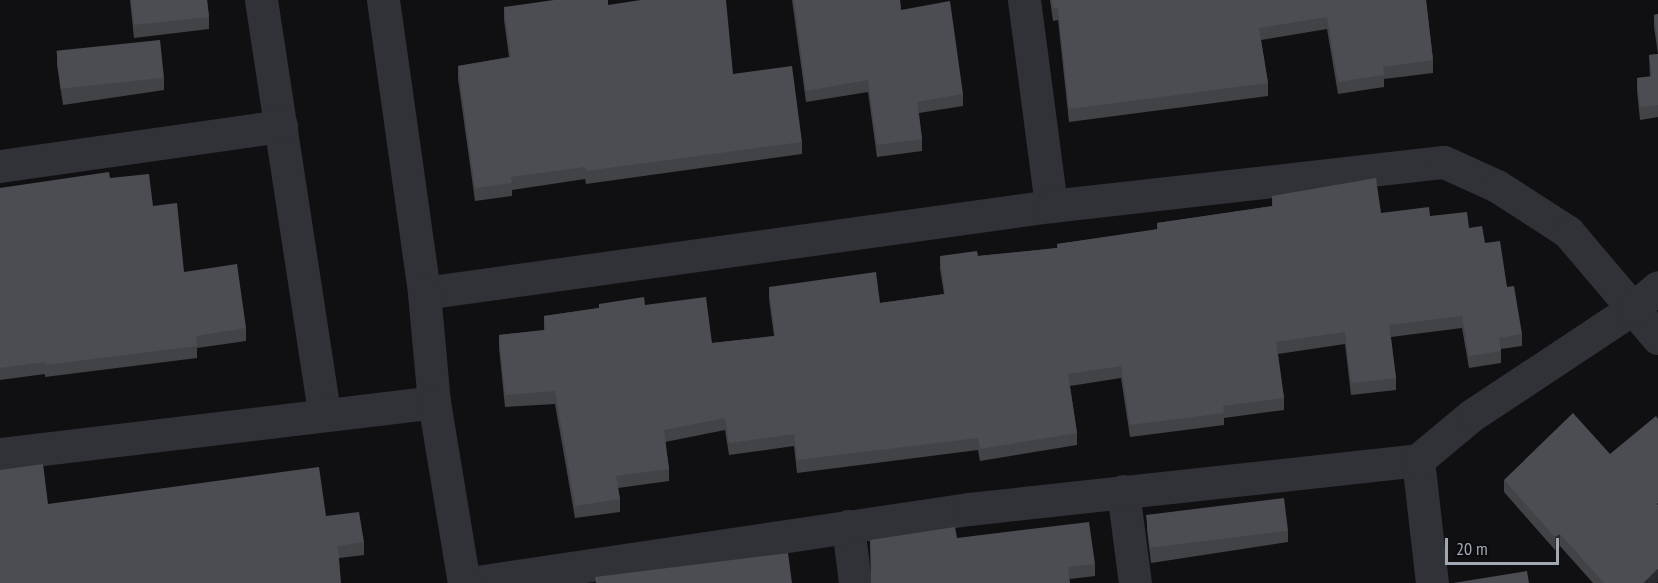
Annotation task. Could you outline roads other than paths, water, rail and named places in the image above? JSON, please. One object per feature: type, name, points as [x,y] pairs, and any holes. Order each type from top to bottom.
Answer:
[{"type":"street","points":[[261,0],[324,412]]},
{"type":"street","points":[[383,0],[424,292],[434,402],[464,583]]},
{"type":"street","points":[[1024,0],[1051,206]]},
{"type":"street","points":[[0,164],[282,126]]},
{"type":"street","points":[[424,292],[1051,206],[1444,162],[1497,186],[1568,232],[1658,338]]},
{"type":"street","points":[[470,583],[572,576],[848,526],[1123,491],[1418,460],[1472,415],[1632,309],[1658,287]]},
{"type":"street","points":[[0,454],[324,412],[434,402]]},
{"type":"street","points":[[1418,460],[1432,583]]},
{"type":"street","points":[[1123,491],[1135,583]]},
{"type":"street","points":[[848,526],[855,583]]}]
